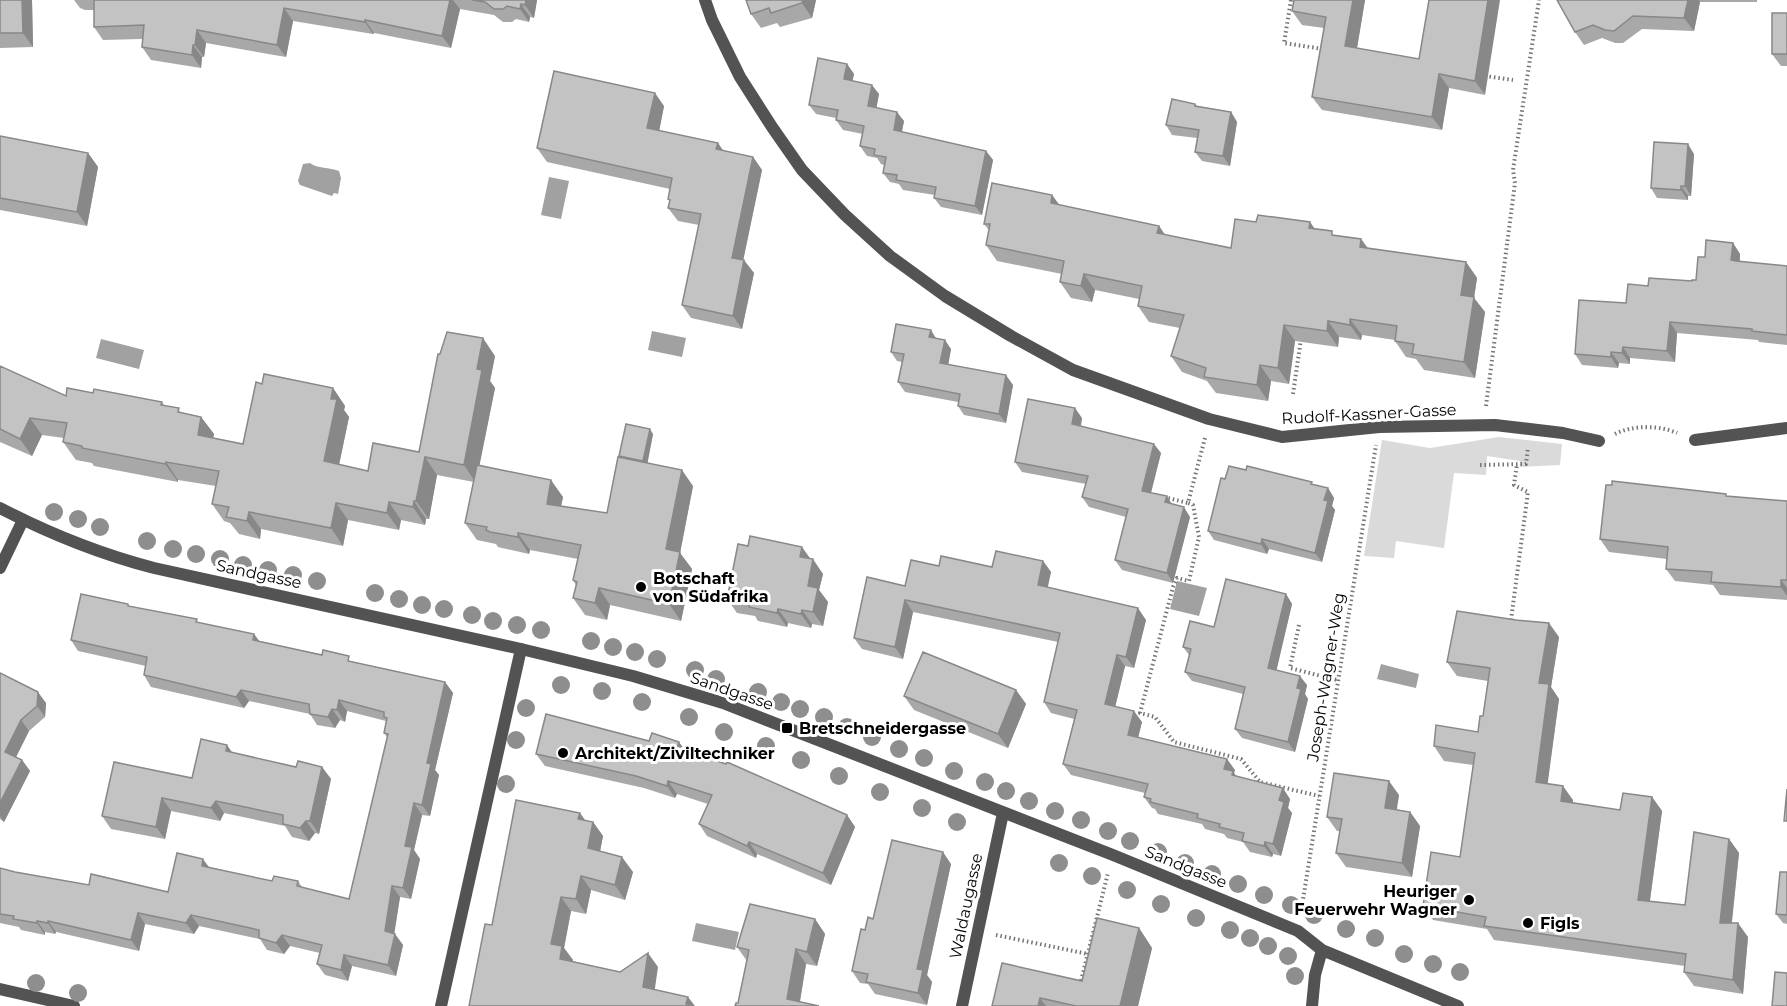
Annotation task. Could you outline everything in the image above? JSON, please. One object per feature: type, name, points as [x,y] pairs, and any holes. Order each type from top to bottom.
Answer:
[{"type":"street","name":"Rudolf-Kassner-Gasse","points":[[705,0],[712,20],[740,76],[772,127],[802,170],[845,215],[890,256],[945,296],[1073,370],[1209,420],[1282,437],[1379,427],[1483,426],[1529,429],[1599,441]]},
{"type":"street","points":[[1695,440],[1787,428]]},
{"type":"street","name":"Sandgasse","points":[[0,508],[109,556],[521,649],[633,676],[723,703],[1113,855],[1298,931],[1322,950],[1458,1006]]},
{"type":"street","points":[[0,568],[23,520]]},
{"type":"street","points":[[441,1006],[521,649]]},
{"type":"street","name":"Waldaugasse","points":[[962,1006],[1003,813]]},
{"type":"street","points":[[1312,1006],[1315,975],[1322,950]]},
{"type":"street","points":[[0,989],[74,1006]]},
{"type":"path","points":[[1291,0],[1284,43],[1330,50]]},
{"type":"path","points":[[1483,426],[1515,183],[1513,170],[1539,0]]},
{"type":"path","points":[[1480,75],[1513,80]]},
{"type":"path","points":[[1293,394],[1301,338]]},
{"type":"path","points":[[1188,503],[1209,420]]},
{"type":"path","name":"Joseph-Wagner-Weg","points":[[1298,931],[1379,427]]},
{"type":"path","points":[[1599,441],[1624,429],[1664,427],[1695,440]]},
{"type":"path","points":[[1480,465],[1526,464],[1529,429]]},
{"type":"path","points":[[1511,620],[1528,492],[1514,485],[1517,464]]},
{"type":"path","points":[[1164,497],[1193,505],[1199,537],[1189,581],[1177,578],[1173,586],[1140,713],[1155,717],[1174,742],[1241,759],[1260,782],[1319,796]]},
{"type":"path","points":[[1299,625],[1290,668],[1337,680]]},
{"type":"path","points":[[1078,996],[1113,855]]},
{"type":"path","points":[[978,932],[1088,954]]},
{"type":"shaded area","points":[[310,163],[339,171],[341,178],[338,194],[334,193],[332,196],[300,185],[298,181],[303,164]]},
{"type":"shaded area","points":[[549,177],[569,181],[561,219],[541,215]]},
{"type":"shaded area","points":[[652,331],[686,338],[682,357],[648,350]]},
{"type":"shaded area","points":[[101,339],[144,350],[139,369],[96,358]]},
{"type":"shaded area","points":[[1499,437],[1562,444],[1560,465],[1520,467],[1520,461],[1487,456],[1486,475],[1454,473],[1444,548],[1396,541],[1394,558],[1364,556],[1382,440],[1430,448]]},
{"type":"shaded area","points":[[1177,581],[1207,588],[1199,616],[1170,609]]},
{"type":"shaded area","points":[[1381,664],[1419,674],[1416,688],[1377,679]]},
{"type":"shaded area","points":[[696,923],[739,932],[735,950],[692,941]]},
{"type":"building","points":[[0,0],[22,0],[23,33],[0,33]]},
{"type":"building","points":[[94,0],[450,0],[442,36],[365,20],[365,22],[284,8],[277,45],[197,30],[192,55],[142,47],[144,25],[94,27]]},
{"type":"building","points":[[472,0],[526,0],[525,5],[521,4],[520,9],[507,6],[503,9],[494,9],[485,2]]},
{"type":"building","points":[[746,0],[803,0],[802,3],[771,13],[769,8],[751,14]]},
{"type":"building","points":[[1294,0],[1353,0],[1345,46],[1419,59],[1429,0],[1488,0],[1475,81],[1439,74],[1432,117],[1312,97],[1326,17],[1292,11]]},
{"type":"building","points":[[1557,0],[1688,0],[1684,18],[1633,16],[1614,31],[1593,25],[1575,32]]},
{"type":"building","points":[[1772,13],[1787,13],[1787,54],[1772,54]]},
{"type":"building","points":[[818,58],[847,64],[844,79],[872,85],[868,106],[897,112],[894,130],[986,151],[975,206],[934,198],[936,187],[896,180],[897,175],[883,173],[886,157],[874,155],[875,149],[860,146],[864,126],[836,120],[838,110],[809,105]]},
{"type":"building","points":[[554,71],[655,93],[647,128],[718,143],[716,149],[753,157],[732,258],[744,260],[733,316],[682,305],[701,214],[668,208],[672,178],[537,148]]},
{"type":"building","points":[[1172,99],[1195,104],[1195,106],[1231,112],[1223,156],[1195,152],[1199,130],[1166,125]]},
{"type":"building","points":[[0,136],[88,153],[77,212],[0,198]]},
{"type":"building","points":[[1654,142],[1688,144],[1685,186],[1681,186],[1681,190],[1651,188]]},
{"type":"building","points":[[992,183],[1052,195],[1051,203],[1159,226],[1157,233],[1231,248],[1235,219],[1256,222],[1258,215],[1310,222],[1309,228],[1332,231],[1332,235],[1361,239],[1360,247],[1466,262],[1461,295],[1474,297],[1464,362],[1412,354],[1414,344],[1395,341],[1397,326],[1350,319],[1350,325],[1328,321],[1327,331],[1284,325],[1278,368],[1260,365],[1257,385],[1204,377],[1206,368],[1171,356],[1184,315],[1138,306],[1142,286],[1084,274],[1081,286],[1060,282],[1064,261],[986,245],[990,224],[984,224]]},
{"type":"building","points":[[1706,240],[1733,243],[1731,260],[1787,266],[1787,335],[1752,331],[1752,329],[1670,322],[1667,351],[1623,347],[1622,353],[1611,352],[1611,357],[1575,354],[1579,300],[1626,303],[1628,284],[1648,286],[1649,278],[1696,280],[1698,257],[1705,257]]},
{"type":"building","points":[[896,324],[931,330],[929,337],[945,340],[940,363],[1006,375],[999,414],[958,406],[960,394],[898,382],[904,354],[891,352]]},
{"type":"building","points":[[447,332],[483,338],[477,369],[482,370],[464,465],[425,457],[413,507],[389,502],[387,513],[336,503],[331,528],[249,512],[247,521],[226,517],[229,507],[212,504],[219,471],[166,462],[165,464],[82,448],[82,446],[63,442],[67,423],[30,418],[20,439],[0,429],[0,366],[66,396],[67,388],[93,393],[94,389],[162,402],[161,405],[179,408],[178,412],[201,417],[198,435],[243,444],[256,382],[262,384],[264,374],[333,388],[331,399],[337,399],[324,461],[368,471],[373,443],[419,452],[438,354],[440,354]]},
{"type":"building","points":[[1028,399],[1075,408],[1072,424],[1154,444],[1142,491],[1167,496],[1165,502],[1184,507],[1167,573],[1115,560],[1128,509],[1082,497],[1088,476],[1015,462]]},
{"type":"building","points":[[626,424],[650,429],[643,461],[619,456]]},
{"type":"building","points":[[618,457],[682,470],[666,549],[680,552],[669,604],[599,588],[595,603],[573,598],[577,582],[573,580],[581,545],[518,533],[518,537],[490,532],[486,530],[487,527],[465,523],[477,465],[551,480],[547,504],[607,513]]},
{"type":"building","points":[[1229,466],[1246,470],[1247,466],[1328,488],[1324,500],[1328,501],[1315,553],[1262,539],[1261,544],[1208,531],[1221,478],[1225,479]]},
{"type":"building","points":[[1612,481],[1726,494],[1726,496],[1787,501],[1787,580],[1781,580],[1781,587],[1711,582],[1712,572],[1666,569],[1668,547],[1600,539],[1606,485],[1612,485]]},
{"type":"building","points":[[750,536],[802,547],[800,557],[813,559],[808,586],[818,588],[813,612],[802,610],[801,614],[778,609],[777,613],[749,607],[749,603],[727,599],[738,544],[748,546]]},
{"type":"building","points":[[996,551],[1043,561],[1038,585],[1138,608],[1126,657],[1117,655],[1105,704],[1134,711],[1128,735],[1227,759],[1224,769],[1233,771],[1232,775],[1283,788],[1279,800],[1284,802],[1273,844],[1265,842],[1264,846],[1242,841],[1244,833],[1219,827],[1220,824],[1197,818],[1198,814],[1150,802],[1151,799],[1144,797],[1148,784],[1063,764],[1077,710],[1044,702],[1060,633],[905,600],[895,647],[854,638],[867,577],[905,586],[911,560],[939,566],[941,556],[992,567]]},
{"type":"building","points":[[1226,579],[1286,594],[1268,668],[1300,676],[1297,688],[1301,689],[1288,742],[1235,729],[1245,687],[1185,672],[1191,649],[1183,647],[1190,621],[1214,627]]},
{"type":"building","points":[[81,594],[254,634],[253,640],[322,655],[323,650],[349,656],[348,661],[445,682],[427,763],[431,764],[422,805],[414,803],[405,846],[412,847],[403,888],[392,886],[385,931],[395,934],[388,965],[344,955],[341,970],[317,964],[322,945],[282,935],[276,943],[259,938],[259,930],[191,915],[186,923],[138,913],[131,940],[48,921],[48,923],[37,921],[37,923],[0,914],[0,868],[89,885],[91,874],[168,892],[177,853],[203,859],[202,866],[272,881],[274,876],[298,881],[297,886],[349,899],[388,734],[384,733],[387,718],[384,717],[384,712],[339,700],[337,710],[332,709],[328,717],[310,714],[309,704],[241,690],[236,697],[144,675],[147,657],[71,640]]},
{"type":"building","points":[[1457,611],[1549,623],[1539,683],[1549,684],[1536,782],[1563,786],[1561,801],[1620,810],[1623,793],[1652,797],[1638,900],[1685,905],[1694,832],[1729,839],[1720,923],[1738,923],[1733,980],[1684,972],[1686,954],[1484,926],[1486,917],[1423,906],[1431,852],[1460,857],[1475,753],[1434,746],[1436,725],[1478,732],[1480,716],[1483,716],[1490,668],[1447,662]]},
{"type":"building","points":[[923,652],[1016,690],[998,734],[904,696]]},
{"type":"building","points":[[0,673],[38,692],[37,706],[21,720],[5,752],[22,760],[0,803]]},
{"type":"building","points":[[546,714],[649,741],[652,733],[679,742],[677,748],[726,764],[727,762],[847,815],[823,873],[749,842],[747,846],[699,824],[712,795],[668,781],[667,786],[636,776],[536,754]]},
{"type":"building","points":[[201,739],[227,745],[226,751],[296,767],[298,761],[322,767],[310,821],[306,821],[300,828],[283,824],[283,815],[216,801],[211,808],[162,798],[156,827],[102,816],[114,762],[192,778]]},
{"type":"building","points":[[1334,773],[1389,781],[1385,808],[1410,812],[1402,863],[1336,853],[1342,819],[1327,817]]},
{"type":"building","points":[[1787,789],[1787,821],[1784,821]]},
{"type":"building","points":[[516,800],[580,813],[578,819],[593,822],[588,848],[622,857],[615,885],[581,876],[576,899],[561,897],[551,944],[562,946],[560,959],[620,972],[648,953],[643,987],[688,997],[686,1004],[694,1006],[469,1006],[485,924],[492,925]]},
{"type":"building","points":[[892,840],[943,852],[917,969],[923,970],[918,993],[866,982],[868,974],[852,971],[861,929],[865,930],[868,917],[873,919]]},
{"type":"building","points":[[1780,872],[1787,872],[1787,915],[1776,914]]},
{"type":"building","points":[[750,904],[815,919],[807,952],[796,949],[787,999],[819,1006],[735,1006],[738,1003],[749,950],[737,947]]},
{"type":"building","points":[[1097,918],[1139,928],[1120,1006],[1076,1006],[1040,998],[1038,1006],[992,1006],[1002,963],[1082,981]]},
{"type":"building","points":[[1775,972],[1787,973],[1787,1006],[1772,1006]]},
{"type":"place","name":"Botschaft von Südafrika","points":[[641,587]]},
{"type":"place","name":"Bretschneidergasse","points":[[787,728]]},
{"type":"place","name":"Architekt/Ziviltechniker","points":[[563,753]]},
{"type":"place","name":"Heuriger Feuerwehr Wagner","points":[[1469,900]]},
{"type":"place","name":"Figls","points":[[1528,923]]}]
